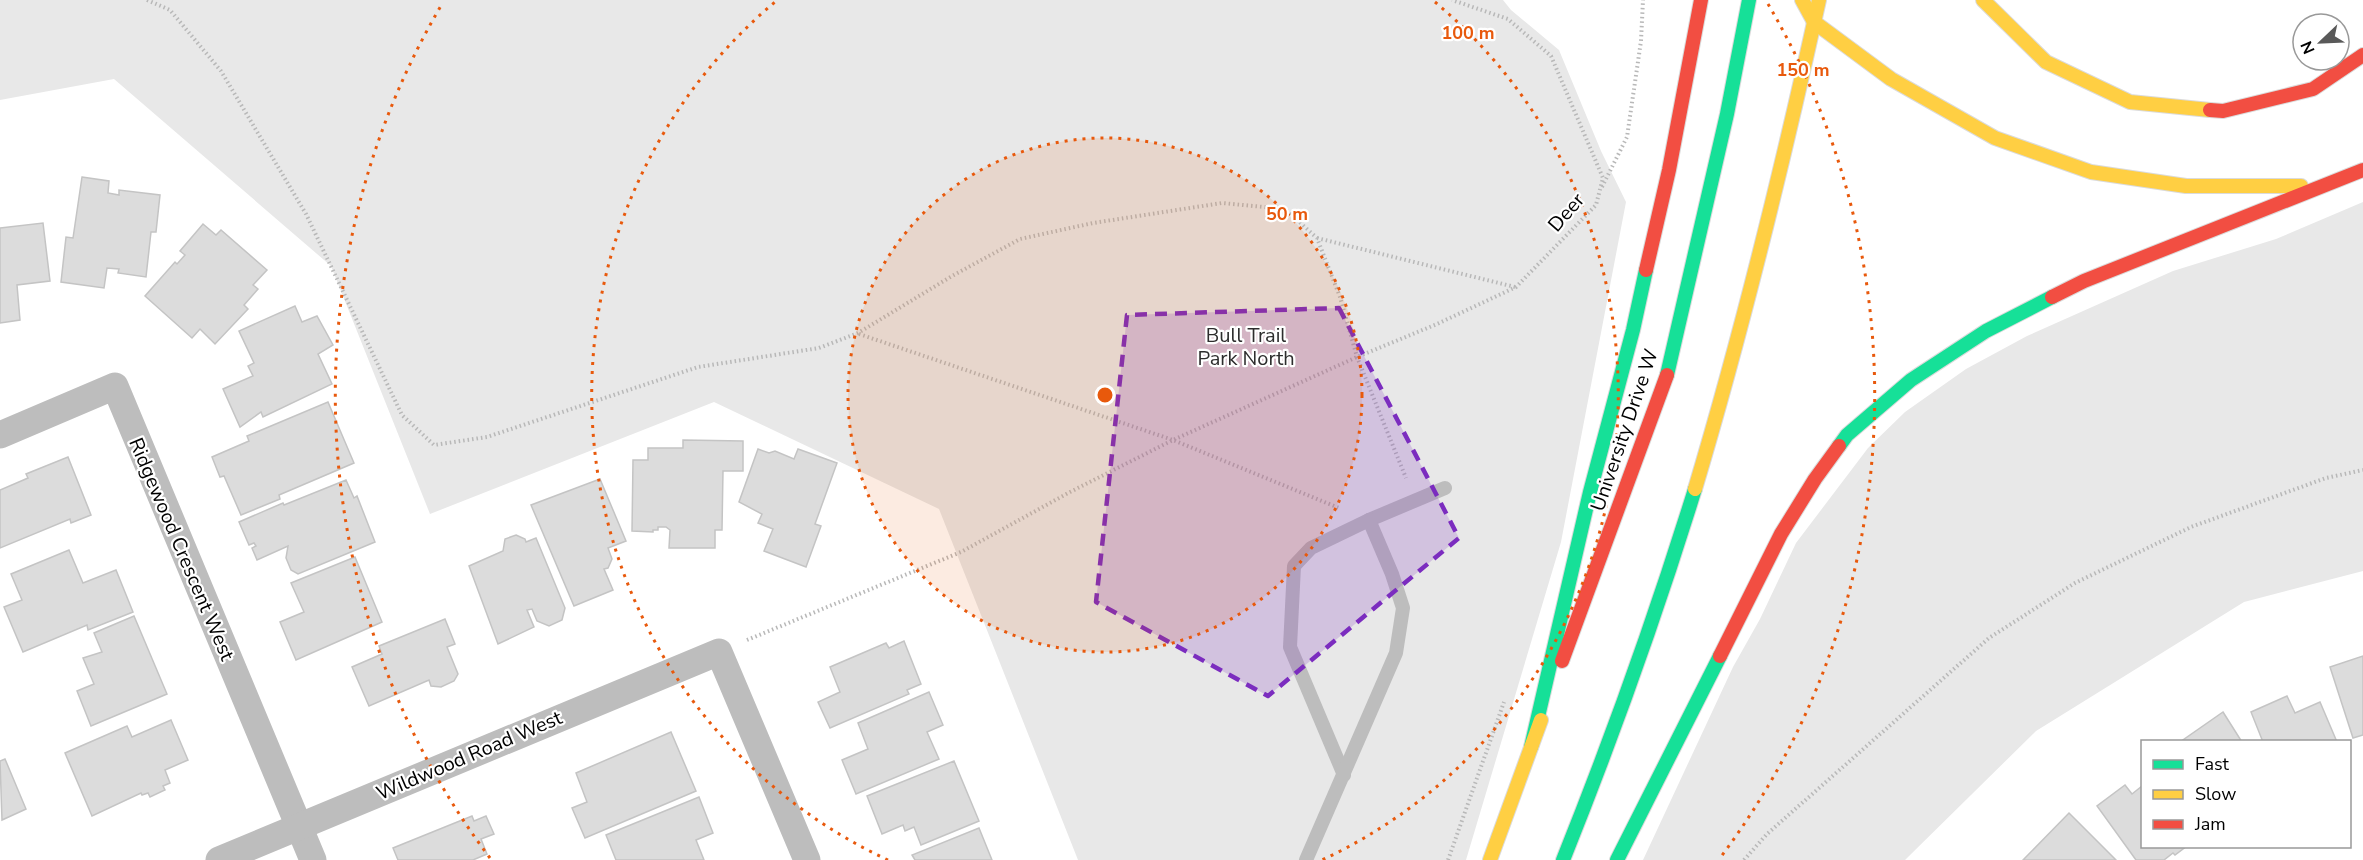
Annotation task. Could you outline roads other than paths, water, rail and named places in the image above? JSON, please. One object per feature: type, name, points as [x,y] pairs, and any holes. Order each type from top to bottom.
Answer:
[{"type":"main road","points":[[1531,747],[1590,492],[1633,330],[1669,170],[1701,0]]},
{"type":"main road","name":"University Drive W","points":[[1490,860],[1668,369],[1727,114],[1749,0]]},
{"type":"main road","points":[[1802,0],[1814,22],[1891,79],[1995,138],[2091,172],[2186,186],[2318,186]]},
{"type":"main road","points":[[1563,860],[1650,632],[1700,473],[1736,350],[1779,182],[1819,0]]},
{"type":"main road","points":[[1983,0],[2046,62],[2130,102],[2223,111],[2313,88],[2363,56]]},
{"type":"main road","points":[[1617,860],[1781,534],[1815,479],[1847,435],[1911,380],[1986,331],[2084,281],[2363,170]]},
{"type":"street","name":"Ridgewood Crescent West","points":[[0,435],[115,386],[298,827]]},
{"type":"street","name":"Wildwood Road West","points":[[219,860],[719,652],[807,860]]},
{"type":"street","points":[[298,827],[313,860]]},
{"type":"lane","points":[[1344,775],[1290,647],[1294,566],[1311,548],[1369,520],[1445,489]]},
{"type":"lane","points":[[1306,860],[1396,653],[1403,608],[1392,574],[1369,520]]},
{"type":"park label","name":"Bull Trail Park North","points":[[1246,346]]}]
